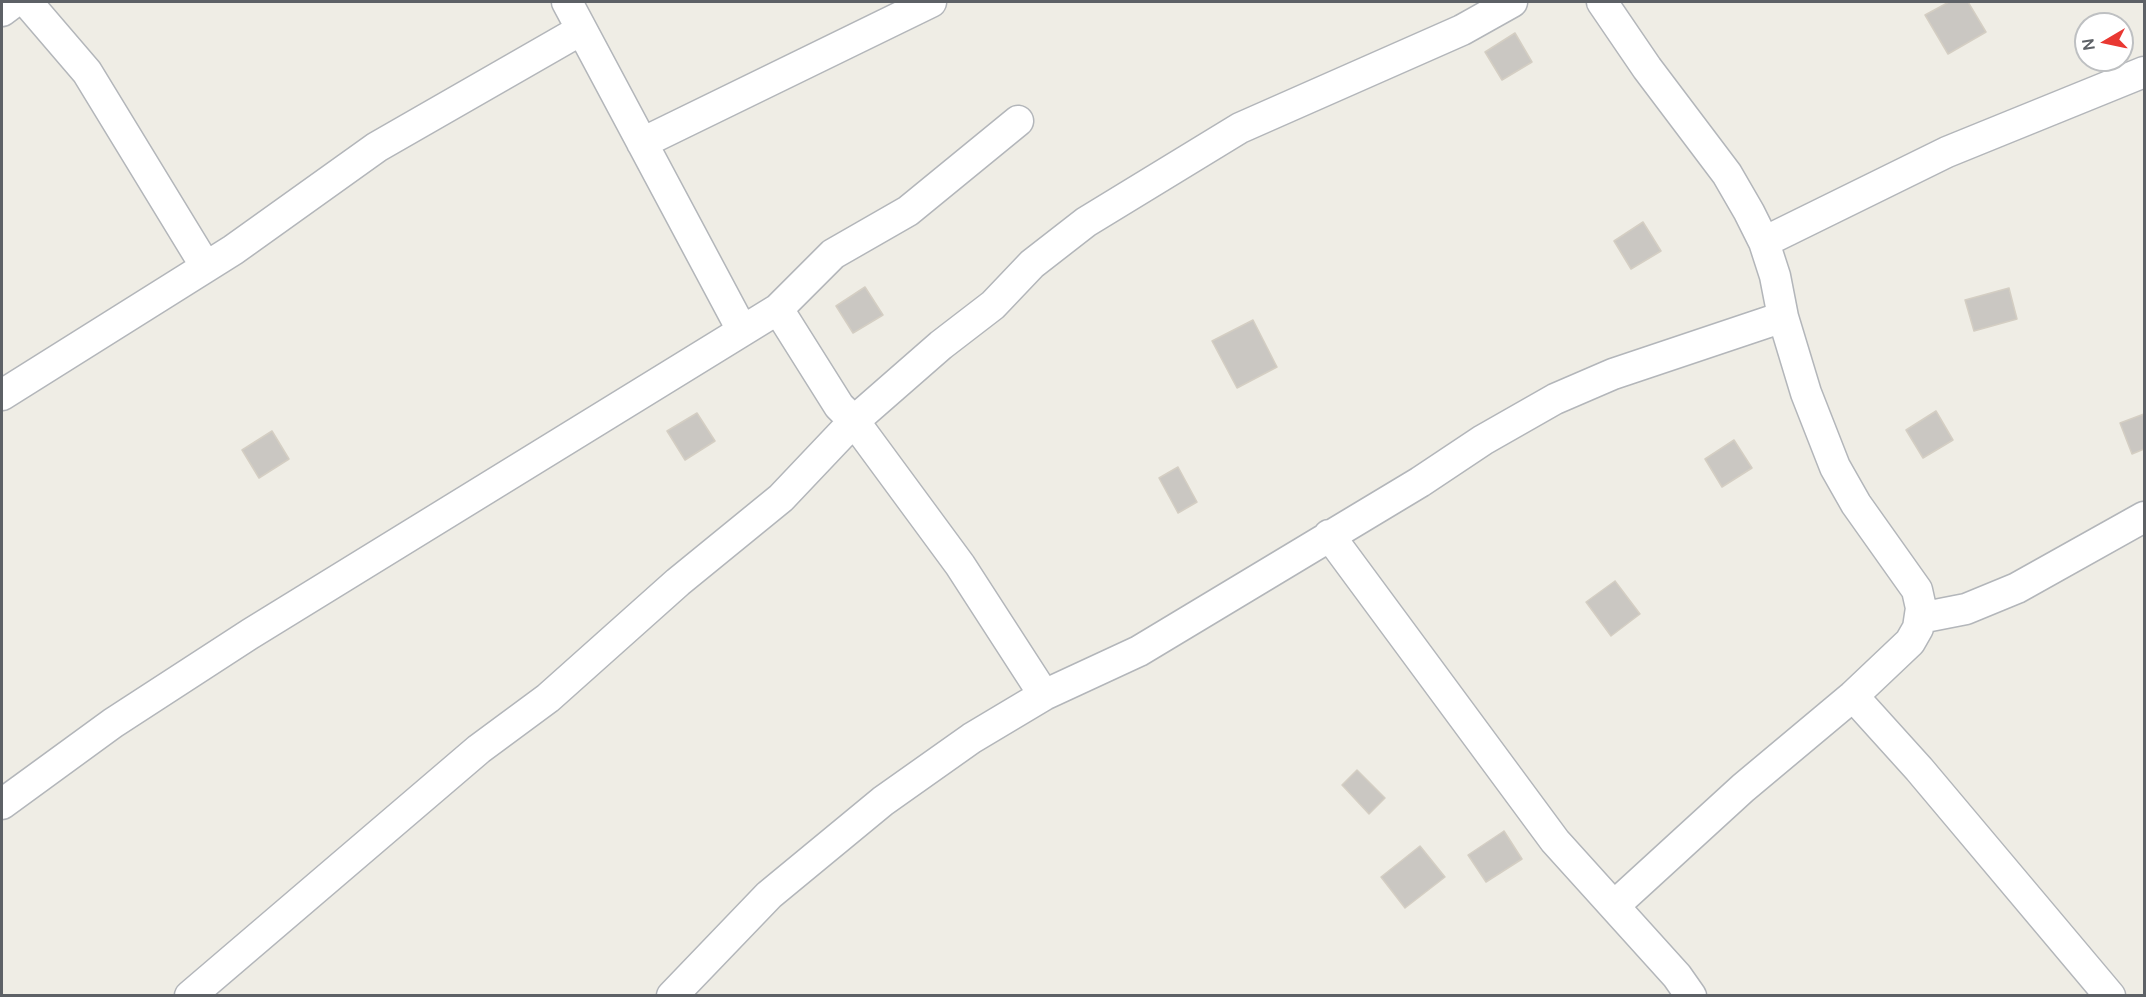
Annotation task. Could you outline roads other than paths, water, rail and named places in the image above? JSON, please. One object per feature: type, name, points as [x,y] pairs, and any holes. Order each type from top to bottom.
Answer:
[{"type":"street","points":[[2,11],[14,2]]},
{"type":"street","points":[[27,2],[87,72],[206,267]]},
{"type":"street","points":[[567,2],[742,330]]},
{"type":"street","points":[[642,143],[931,2]]},
{"type":"street","points":[[190,996],[479,749],[548,698],[678,582],[781,498],[854,421],[941,345],[993,305],[1032,264],[1086,222],[1240,128],[1432,44],[1512,2]]},
{"type":"street","points":[[1602,2],[1647,68],[1727,174],[1764,242],[1806,393],[1835,467],[1856,504],[1917,590],[1920,618],[1918,628],[1910,642],[1853,696],[1743,788],[1614,906]]},
{"type":"street","points":[[2,395],[206,267],[377,147],[581,30]]},
{"type":"street","points":[[1764,242],[1947,152],[2145,72]]},
{"type":"street","points":[[2,804],[113,723],[250,634],[778,309],[833,254],[908,211],[1018,121]]},
{"type":"street","points":[[778,309],[839,406],[854,421],[960,565],[1044,695]]},
{"type":"street","points":[[672,996],[769,895],[884,801],[972,738],[1044,695],[1139,651],[1329,535],[1420,483],[1483,440],[1555,399],[1613,374],[1783,317]]},
{"type":"street","points":[[1920,618],[1966,609],[2018,588],[2145,517]]},
{"type":"street","points":[[1329,535],[1555,841],[1691,996]]},
{"type":"street","points":[[1853,696],[1934,786],[2110,996]]}]
